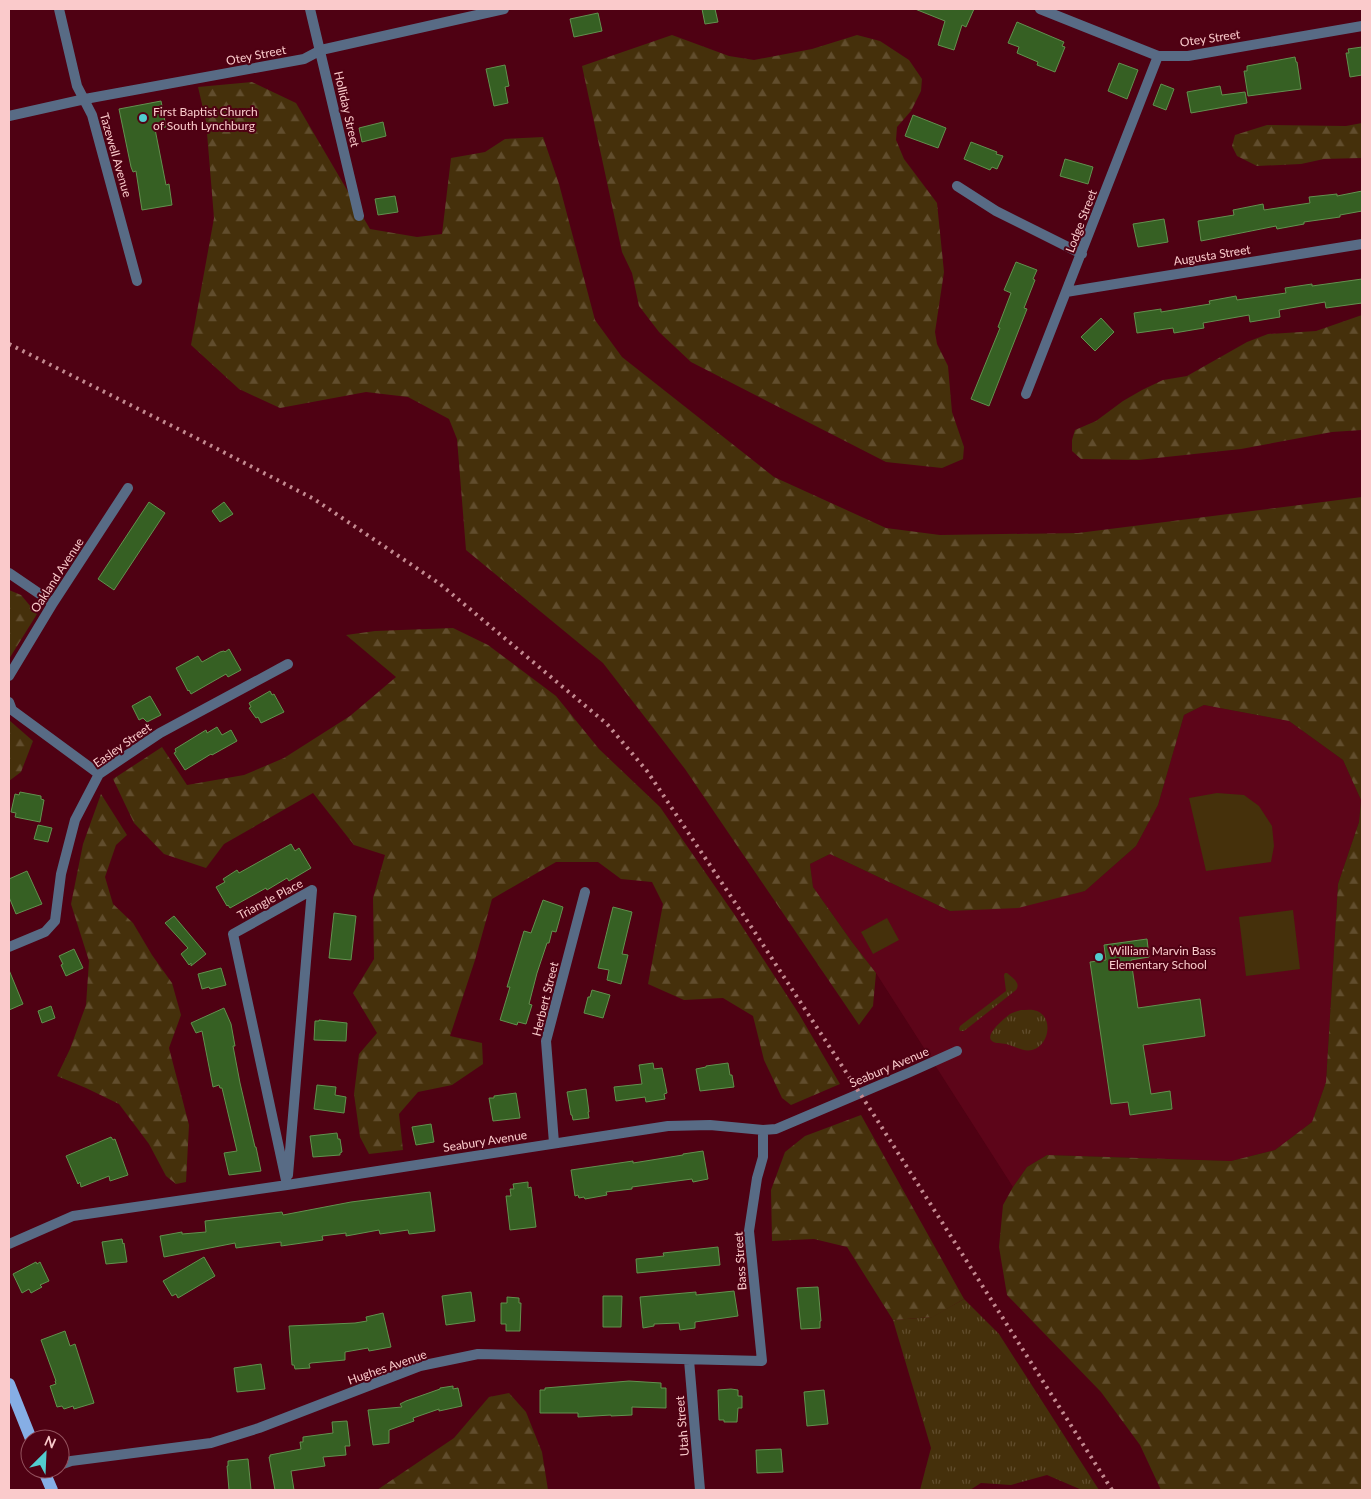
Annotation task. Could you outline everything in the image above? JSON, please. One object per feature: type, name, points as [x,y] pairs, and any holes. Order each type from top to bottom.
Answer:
[{"type":"main road","points":[[9,1384],[12,1403],[26,1429]]},
{"type":"street","name":"Tazewell Avenue","points":[[59,9],[77,86],[92,115],[137,281]]},
{"type":"street","name":"Holliday Street","points":[[310,9],[359,216]]},
{"type":"street","name":"Otey Street","points":[[9,116],[85,99],[304,59],[320,50],[504,9]]},
{"type":"street","name":"Otey Street","points":[[1040,9],[1158,56],[1188,56],[1362,26]]},
{"type":"street","name":"Lodge Street","points":[[1026,394],[1158,56]]},
{"type":"street","points":[[957,186],[996,211],[1082,254]]},
{"type":"street","name":"Augusta Street","points":[[1066,292],[1362,244]]},
{"type":"street","name":"Oakland Avenue","points":[[9,676],[53,603],[128,488]]},
{"type":"street","points":[[9,573],[53,603]]},
{"type":"street","name":"Easley Street","points":[[9,946],[45,932],[55,921],[62,874],[75,820],[99,774],[160,733],[288,664]]},
{"type":"street","points":[[9,702],[12,710],[99,774]]},
{"type":"street","name":"Triangle Place","points":[[312,890],[310,919],[287,1185],[233,934],[312,890]]},
{"type":"street","name":"Herbert Street","points":[[554,1143],[546,1041],[585,892]]},
{"type":"street","name":"Seabury Avenue","points":[[9,1244],[73,1216],[554,1143],[668,1126],[710,1125],[763,1130],[776,1129],[957,1051]]},
{"type":"street","name":"Bass Street","points":[[762,1361],[749,1231],[756,1178],[763,1157],[763,1130]]},
{"type":"street","name":"Hughes Avenue","points":[[70,1461],[211,1442],[260,1428],[420,1366],[478,1354],[762,1361]]},
{"type":"street","name":"Utah Street","points":[[689,1360],[700,1490]]},
{"type":"shaded area","name":"William Marvin Bass Elementary School","points":[[1204,705],[1289,721],[1343,760],[1361,800],[1359,822],[1338,884],[1326,1082],[1312,1122],[1275,1150],[1231,1161],[1047,1155],[1027,1167],[1013,1187],[876,973],[813,887],[810,864],[830,854],[950,911],[1085,891],[1136,846],[1158,805],[1184,715]]},
{"type":"green space","points":[[672,35],[729,56],[754,60],[812,49],[857,35],[880,41],[909,60],[922,79],[921,91],[911,111],[897,127],[896,140],[904,159],[937,203],[944,272],[935,332],[937,344],[948,366],[952,412],[964,447],[963,459],[942,468],[886,462],[691,362],[659,332],[639,306],[632,273],[622,252],[582,66]]},
{"type":"green space","points":[[252,82],[296,103],[370,229],[417,237],[442,234],[451,158],[485,152],[505,139],[543,137],[559,184],[595,320],[622,357],[774,477],[886,528],[940,535],[1078,533],[1362,497],[1362,1490],[1161,1490],[1140,1445],[1101,1392],[1007,1295],[999,1247],[1003,1205],[1027,1167],[1047,1155],[1231,1161],[1275,1150],[1312,1122],[1326,1082],[1338,884],[1359,822],[1361,800],[1343,760],[1289,721],[1204,705],[1184,715],[1158,805],[1136,846],[1085,891],[1018,908],[950,911],[830,854],[810,864],[813,887],[876,973],[873,1006],[859,1025],[685,769],[603,663],[466,550],[457,439],[449,419],[408,397],[366,392],[280,408],[239,389],[191,345],[214,218],[206,121],[198,87]]},
{"type":"green space","points":[[1362,123],[1362,158],[1324,159],[1301,164],[1257,166],[1237,156],[1232,146],[1235,135],[1267,125],[1346,126]]},
{"type":"green space","points":[[1362,315],[1362,430],[1332,432],[1241,449],[1138,460],[1081,459],[1072,451],[1072,440],[1075,430],[1096,421],[1123,401],[1163,380],[1187,376],[1247,342],[1268,334],[1316,331]]},
{"type":"green space","points":[[9,590],[21,595],[37,614],[9,659]]},
{"type":"green space","points":[[453,628],[488,645],[556,696],[599,749],[660,807],[734,914],[799,1014],[840,1084],[791,1105],[782,1098],[764,1060],[753,1016],[723,998],[684,1000],[648,984],[663,904],[652,882],[621,879],[598,862],[556,862],[492,899],[475,960],[450,1036],[482,1043],[483,1064],[452,1085],[418,1092],[399,1114],[403,1150],[369,1154],[360,1137],[354,1094],[359,1054],[377,1033],[353,993],[374,959],[373,898],[385,855],[354,845],[313,793],[224,844],[206,868],[164,854],[134,823],[113,779],[162,747],[187,785],[244,775],[284,758],[350,716],[396,677],[346,635],[375,631]]},
{"type":"green space","points":[[9,720],[33,741],[21,772],[9,781]]},
{"type":"green space","points":[[1217,793],[1244,795],[1259,806],[1272,826],[1274,846],[1271,862],[1206,871],[1189,798]]},
{"type":"green space","points":[[101,794],[127,835],[116,845],[105,877],[113,904],[133,923],[152,955],[172,983],[181,1015],[169,1048],[189,1125],[186,1182],[176,1184],[166,1176],[149,1144],[119,1104],[57,1076],[70,1049],[86,1005],[89,961],[71,904],[83,844]]},
{"type":"green space","points":[[1293,910],[1300,969],[1246,976],[1239,917]]},
{"type":"green space","points":[[887,918],[899,940],[873,954],[861,932]]},
{"type":"green space","points":[[1005,973],[1016,981],[1018,985],[1016,990],[964,1031],[960,1031],[960,1026],[1006,991]]},
{"type":"green space","points":[[1021,1010],[1037,1011],[1046,1019],[1046,1038],[1042,1043],[1032,1050],[1022,1050],[992,1041],[991,1034],[997,1026],[1010,1014]]},
{"type":"green space","points":[[861,1115],[964,1299],[933,1317],[893,1320],[847,1247],[814,1239],[772,1241],[771,1190],[785,1152],[805,1136]]},
{"type":"green space","points":[[964,1299],[999,1334],[1099,1490],[1082,1490],[1047,1475],[1011,1485],[981,1483],[970,1490],[920,1490],[931,1448],[893,1320],[932,1317]]},
{"type":"green space","points":[[509,1393],[526,1412],[542,1452],[548,1490],[377,1490],[454,1438],[489,1397]]},
{"type":"building","points":[[702,9],[715,9],[718,22],[705,24]]},
{"type":"building","points":[[915,9],[974,9],[966,27],[962,25],[954,50],[938,45],[945,21]]},
{"type":"building","points":[[598,13],[602,31],[574,37],[570,19]]},
{"type":"building","points":[[1017,22],[1064,42],[1062,46],[1065,47],[1055,72],[1037,65],[1038,62],[1017,53],[1019,47],[1008,43]]},
{"type":"building","points":[[1362,47],[1362,75],[1350,77],[1346,53],[1349,53],[1348,49]]},
{"type":"building","points":[[1295,57],[1301,89],[1248,96],[1244,71],[1247,71],[1247,66]]},
{"type":"building","points":[[1119,63],[1138,70],[1127,99],[1108,91]]},
{"type":"building","points":[[505,65],[509,86],[505,87],[508,103],[494,106],[486,69]]},
{"type":"building","points":[[1161,84],[1174,89],[1166,110],[1153,105]]},
{"type":"building","points":[[1220,86],[1222,95],[1245,92],[1247,103],[1191,113],[1187,92]]},
{"type":"building","points":[[161,101],[166,127],[155,129],[166,185],[169,184],[172,205],[142,210],[136,171],[133,172],[131,167],[119,109]]},
{"type":"building","points":[[913,115],[946,128],[938,148],[905,136]]},
{"type":"building","points":[[383,122],[386,136],[362,142],[359,128]]},
{"type":"building","points":[[971,142],[1003,156],[997,169],[992,167],[990,170],[964,159]]},
{"type":"building","points":[[1065,159],[1093,167],[1088,184],[1060,176]]},
{"type":"building","points":[[1362,191],[1362,211],[1340,215],[1340,217],[1304,222],[1304,224],[1277,229],[1276,226],[1201,241],[1198,221],[1234,215],[1233,210],[1263,204],[1264,210],[1310,203],[1309,197],[1337,194],[1337,196]]},
{"type":"building","points":[[395,196],[398,212],[378,215],[375,199]]},
{"type":"building","points":[[1164,219],[1168,242],[1138,247],[1133,224]]},
{"type":"building","points":[[1016,262],[1037,270],[1024,308],[1027,309],[989,406],[971,399],[1000,328],[998,327],[1011,293],[1004,290]]},
{"type":"building","points":[[1362,279],[1362,303],[1326,308],[1325,302],[1279,310],[1280,317],[1250,322],[1249,315],[1203,323],[1204,328],[1174,333],[1173,328],[1137,333],[1134,313],[1161,309],[1161,312],[1210,304],[1209,301],[1236,296],[1237,300],[1286,293],[1285,288]]},
{"type":"building","points":[[1101,318],[1114,332],[1095,351],[1081,337]]},
{"type":"building","points":[[149,502],[165,513],[114,590],[98,579]]},
{"type":"building","points":[[224,502],[233,514],[220,522],[212,511]]},
{"type":"building","points":[[229,649],[241,670],[228,677],[226,674],[191,694],[176,668],[198,656],[202,662]]},
{"type":"building","points":[[270,691],[272,695],[274,694],[284,712],[261,723],[249,708],[251,707],[249,703]]},
{"type":"building","points":[[150,696],[161,715],[147,722],[143,718],[139,720],[132,706]]},
{"type":"building","points":[[217,727],[222,735],[231,730],[237,741],[185,770],[174,753],[176,752],[175,749],[206,730],[207,733]]},
{"type":"building","points":[[20,792],[41,796],[41,799],[44,800],[40,822],[15,817],[16,813],[11,812],[15,794],[19,795]]},
{"type":"building","points":[[38,825],[52,828],[48,842],[34,839]]},
{"type":"building","points":[[291,844],[295,851],[299,848],[311,868],[289,881],[287,878],[267,890],[266,888],[230,908],[227,906],[216,887],[225,882],[223,879],[237,870],[239,873]]},
{"type":"building","points":[[27,871],[42,904],[16,914],[9,897],[9,879]]},
{"type":"building","points":[[543,900],[563,907],[556,932],[552,931],[537,973],[529,1004],[532,1005],[526,1024],[518,1022],[517,1025],[500,1020],[510,987],[507,987],[524,931],[531,933]]},
{"type":"building","points":[[613,907],[632,912],[622,954],[628,955],[621,984],[607,980],[609,970],[598,968]]},
{"type":"building","points":[[334,913],[356,916],[351,960],[329,958]]},
{"type":"building","points":[[174,916],[206,954],[191,966],[191,963],[189,965],[181,954],[188,948],[165,923]]},
{"type":"building","points":[[1147,939],[1149,957],[1131,960],[1138,1008],[1200,999],[1205,1036],[1143,1045],[1151,1094],[1170,1091],[1172,1109],[1130,1115],[1128,1102],[1111,1104],[1090,962],[1106,960],[1104,945]]},
{"type":"building","points":[[74,949],[83,968],[66,976],[59,956]]},
{"type":"building","points":[[221,968],[226,985],[202,989],[198,974]]},
{"type":"building","points":[[9,970],[23,1004],[9,1010]]},
{"type":"building","points":[[592,990],[610,995],[603,1018],[584,1013]]},
{"type":"building","points":[[51,1006],[55,1018],[42,1023],[38,1011]]},
{"type":"building","points":[[224,1008],[231,1024],[240,1083],[261,1171],[229,1175],[224,1153],[237,1151],[222,1088],[219,1085],[213,1087],[202,1031],[196,1033],[191,1023]]},
{"type":"building","points":[[315,1021],[347,1023],[346,1041],[314,1040]]},
{"type":"building","points":[[653,1063],[654,1069],[662,1068],[667,1093],[664,1094],[665,1099],[646,1102],[645,1097],[616,1101],[614,1087],[642,1084],[639,1065]]},
{"type":"building","points":[[728,1063],[734,1087],[700,1091],[696,1069]]},
{"type":"building","points":[[317,1085],[336,1087],[335,1095],[346,1097],[344,1113],[314,1109]]},
{"type":"building","points":[[586,1089],[589,1118],[573,1120],[567,1092]]},
{"type":"building","points":[[516,1093],[520,1118],[493,1121],[489,1098]]},
{"type":"building","points":[[431,1124],[434,1142],[416,1145],[412,1127]]},
{"type":"building","points":[[337,1133],[342,1152],[340,1155],[313,1157],[310,1136]]},
{"type":"building","points":[[111,1137],[113,1140],[115,1139],[128,1175],[110,1181],[109,1176],[81,1187],[66,1156]]},
{"type":"building","points":[[703,1151],[708,1179],[693,1182],[692,1179],[632,1187],[632,1189],[606,1192],[607,1195],[585,1199],[584,1197],[579,1198],[578,1195],[575,1196],[571,1170],[633,1161],[633,1163]]},
{"type":"building","points":[[528,1182],[528,1188],[531,1187],[536,1227],[510,1230],[506,1196],[511,1196],[510,1189],[514,1189],[513,1184]]},
{"type":"building","points":[[430,1192],[435,1231],[409,1234],[408,1230],[380,1234],[379,1230],[346,1236],[346,1233],[322,1236],[323,1240],[281,1246],[281,1242],[236,1248],[235,1243],[164,1257],[160,1236],[182,1232],[182,1234],[206,1232],[205,1221],[282,1212],[283,1215],[351,1202]]},
{"type":"building","points":[[122,1239],[127,1262],[106,1264],[102,1242]]},
{"type":"building","points":[[718,1247],[720,1265],[637,1273],[636,1259],[664,1256],[663,1253]]},
{"type":"building","points":[[204,1257],[215,1276],[178,1298],[176,1294],[172,1296],[163,1281]]},
{"type":"building","points":[[36,1262],[37,1264],[40,1262],[49,1281],[40,1285],[42,1287],[31,1293],[29,1289],[22,1293],[13,1274]]},
{"type":"building","points":[[818,1287],[820,1328],[801,1329],[797,1288]]},
{"type":"building","points":[[734,1291],[738,1316],[695,1322],[695,1328],[680,1330],[679,1323],[654,1324],[654,1326],[643,1328],[640,1297],[696,1292],[696,1295]]},
{"type":"building","points":[[471,1292],[475,1321],[446,1325],[442,1296]]},
{"type":"building","points":[[603,1296],[622,1296],[621,1327],[603,1327]]},
{"type":"building","points":[[507,1297],[519,1298],[519,1303],[521,1303],[520,1331],[506,1331],[506,1324],[501,1324],[501,1303],[507,1303]]},
{"type":"building","points":[[383,1313],[391,1347],[369,1351],[368,1348],[345,1352],[345,1360],[311,1363],[309,1364],[310,1368],[295,1369],[294,1365],[292,1365],[289,1326],[355,1323],[367,1321],[366,1317]]},
{"type":"building","points":[[65,1331],[70,1346],[75,1344],[94,1403],[74,1409],[73,1406],[64,1409],[62,1406],[57,1407],[50,1386],[56,1384],[56,1381],[41,1340]]},
{"type":"building","points":[[261,1364],[265,1389],[237,1392],[234,1368]]},
{"type":"building","points":[[629,1381],[661,1383],[661,1388],[666,1388],[666,1408],[632,1407],[632,1415],[611,1416],[578,1417],[578,1413],[540,1413],[540,1390],[545,1390],[545,1388]]},
{"type":"building","points":[[453,1386],[453,1389],[458,1388],[462,1406],[439,1411],[439,1409],[413,1418],[414,1421],[389,1430],[389,1443],[373,1445],[368,1410],[402,1407],[400,1404],[406,1401],[440,1388]]},
{"type":"building","points":[[718,1390],[738,1390],[738,1396],[742,1396],[742,1408],[738,1408],[737,1422],[724,1422],[724,1420],[719,1420]]},
{"type":"building","points":[[824,1390],[828,1424],[807,1426],[804,1392]]},
{"type":"building","points":[[347,1421],[350,1446],[345,1446],[346,1455],[323,1457],[325,1466],[291,1471],[294,1490],[275,1490],[270,1455],[301,1449],[300,1442],[303,1442],[303,1437],[333,1433],[332,1422]]},
{"type":"building","points":[[781,1449],[783,1472],[757,1473],[756,1450]]},
{"type":"building","points":[[248,1459],[251,1490],[229,1490],[228,1461]]},
{"type":"railway","points":[[9,344],[314,499],[440,584],[607,724],[647,771],[754,931],[872,1112],[1112,1490]]},
{"type":"place","name":"First Baptist Church of South Lynchburg","points":[[143,118]]},
{"type":"place","name":"William Marvin Bass Elementary School","points":[[1099,957]]}]
